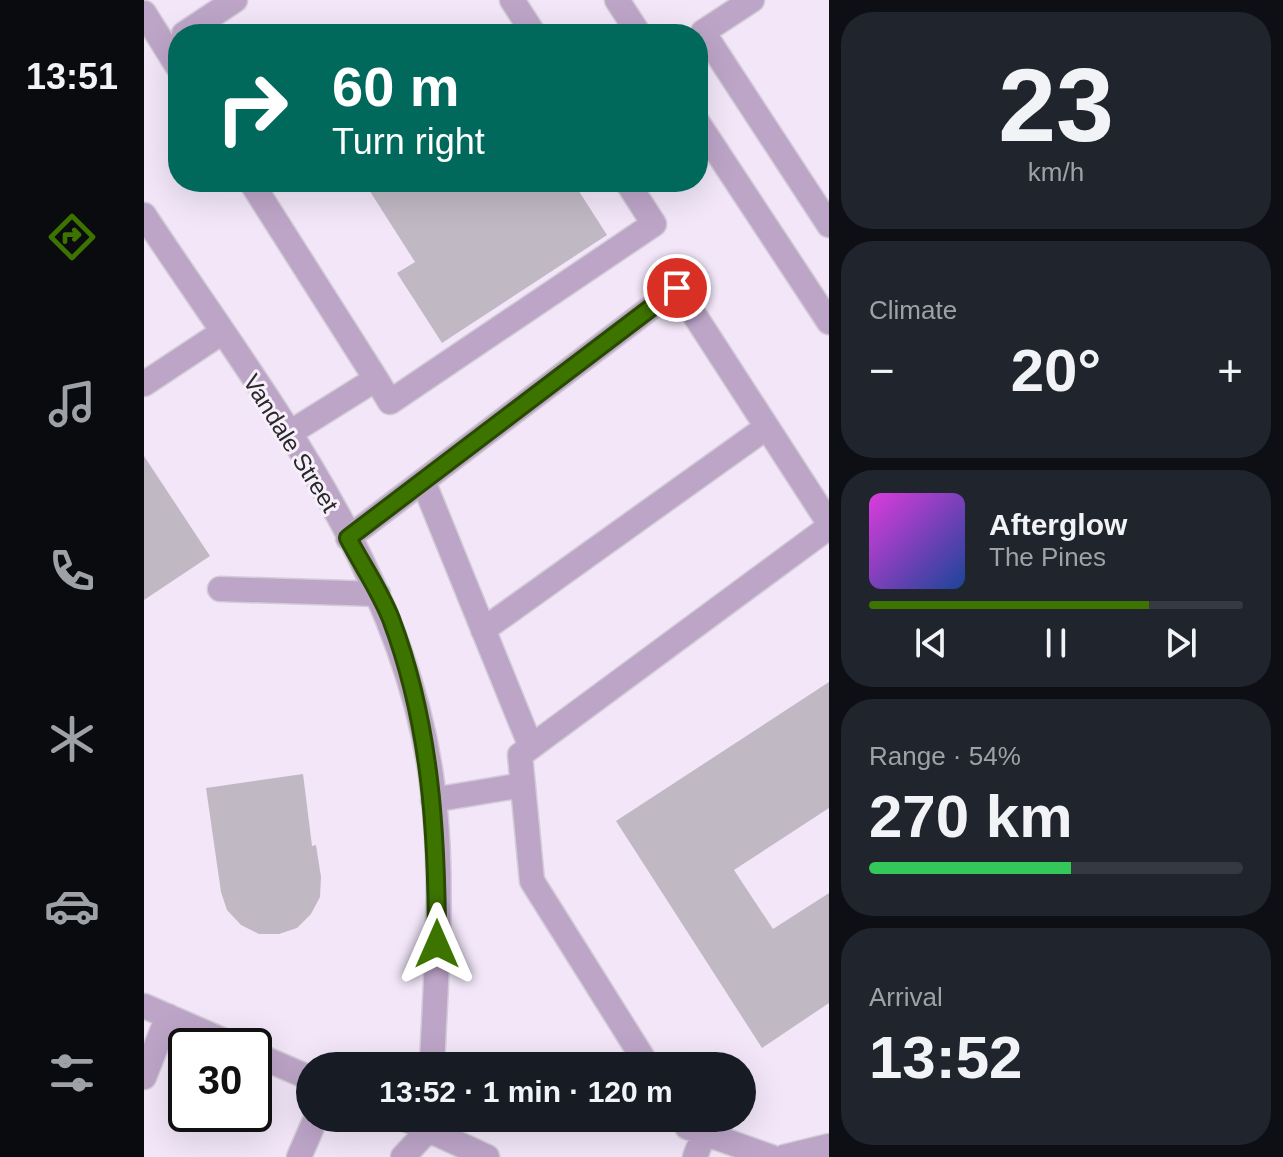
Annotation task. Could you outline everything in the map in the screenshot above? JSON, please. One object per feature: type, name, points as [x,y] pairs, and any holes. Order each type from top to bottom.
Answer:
[{"type":"street","points":[[144,4],[150,0]]},
{"type":"street","points":[[199,24],[235,0]]},
{"type":"street","points":[[512,0],[528,24]]},
{"type":"street","points":[[617,0],[633,24]]},
{"type":"street","points":[[708,29],[752,0]]},
{"type":"street","points":[[144,13],[168,32]]},
{"type":"street","points":[[708,39],[819,190],[829,225]]},
{"type":"street","points":[[708,138],[829,322]]},
{"type":"street","points":[[257,192],[390,402],[654,224],[633,192]]},
{"type":"street","name":"Vandale Street","points":[[144,215],[288,434],[390,617],[414,693],[433,800],[437,885],[432,1052]]},
{"type":"street","points":[[348,538],[677,288],[829,525],[520,755],[532,881],[639,1052]]},
{"type":"street","points":[[144,384],[221,333]]},
{"type":"street","points":[[288,434],[376,379]]},
{"type":"street","points":[[483,630],[767,427]]},
{"type":"street","points":[[423,481],[531,747]]},
{"type":"street","points":[[220,589],[378,594]]},
{"type":"street","points":[[433,800],[523,785]]},
{"type":"street","points":[[144,1006],[195,1028]]},
{"type":"street","points":[[144,1077],[168,1016]]},
{"type":"street","points":[[272,1062],[296,1072]]},
{"type":"street","points":[[299,1157],[310,1132]]},
{"type":"street","points":[[403,1157],[423,1132]]},
{"type":"street","points":[[443,1132],[487,1157]]},
{"type":"street","points":[[701,1132],[785,1156],[829,1146]]},
{"type":"street","points":[[695,1157],[704,1133]]},
{"type":"shaded area","points":[[144,0],[829,0],[829,1157],[144,1157]]},
{"type":"building","points":[[370,192],[579,192],[607,235],[442,343],[397,273],[415,262]]},
{"type":"building","points":[[144,456],[210,556],[144,600]]},
{"type":"building","points":[[829,682],[829,808],[734,870],[773,929],[829,893],[829,1003],[762,1048],[616,821]]},
{"type":"building","points":[[303,774],[312,846],[316,845],[321,877],[320,897],[311,914],[297,928],[279,934],[259,934],[241,925],[227,910],[221,892],[206,788]]},
{"type":"route","points":[[437,944],[437,855],[431,775],[414,693],[390,617],[348,538],[677,288]]}]
